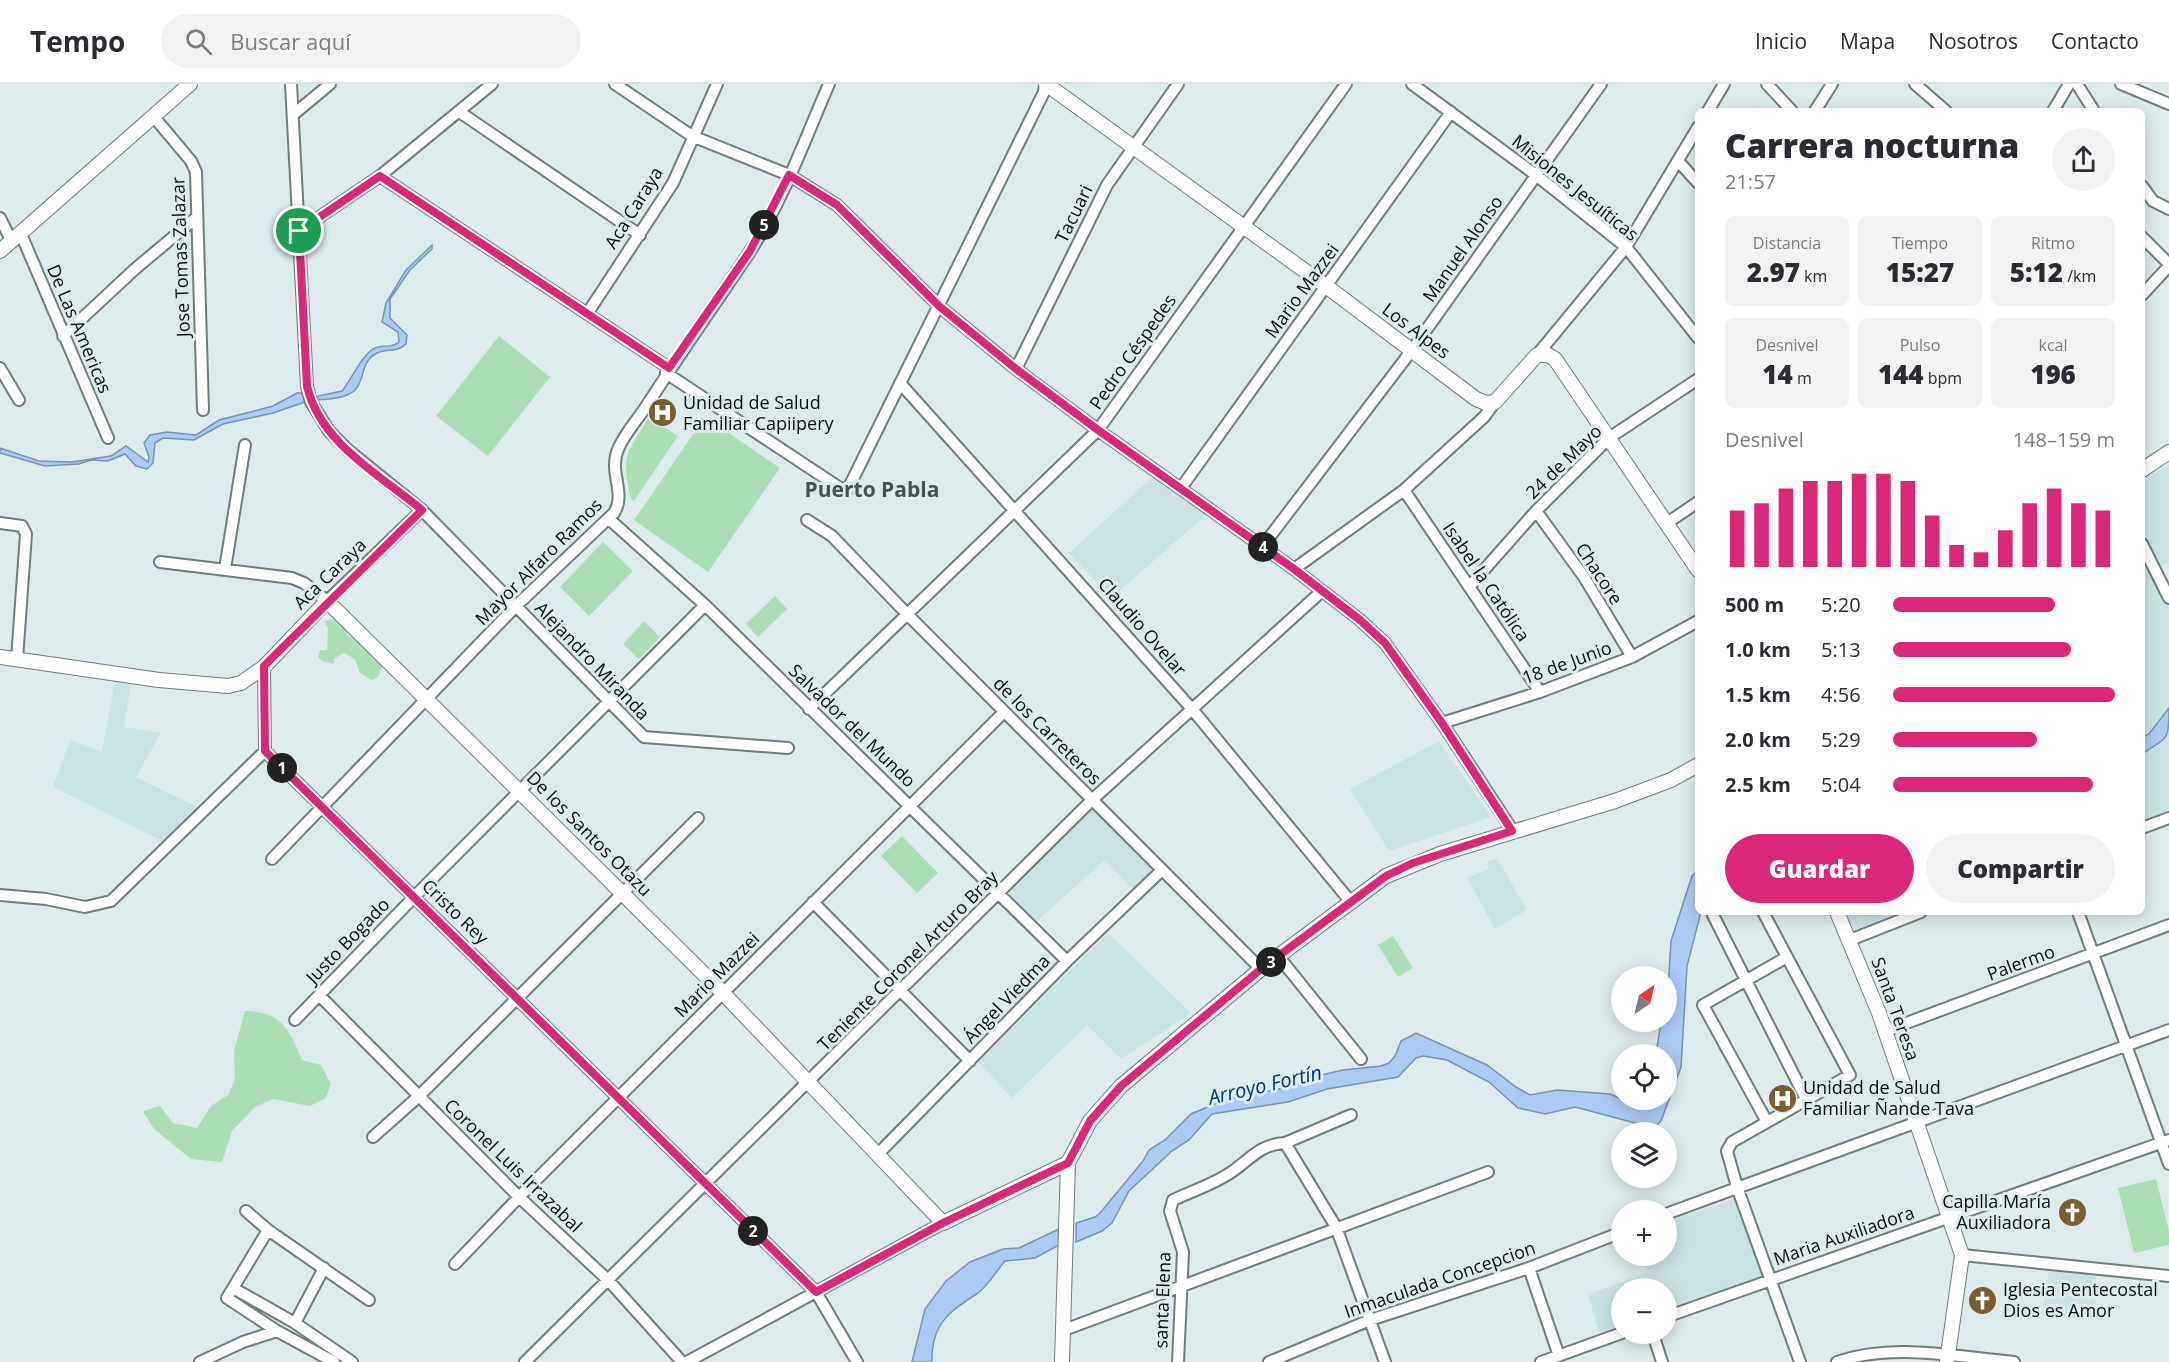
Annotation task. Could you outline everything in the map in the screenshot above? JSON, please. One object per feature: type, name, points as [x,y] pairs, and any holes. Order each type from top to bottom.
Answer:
[{"type":"street","points":[[0,251],[190,84]]},
{"type":"street","name":"Alejandro Miranda","points":[[291,84],[307,386],[311,402],[329,431],[348,450],[422,510],[644,737],[788,748]]},
{"type":"street","points":[[294,114],[330,84]]},
{"type":"street","points":[[299,231],[380,176],[460,113],[492,84]]},
{"type":"street","points":[[615,84],[692,136],[789,175],[837,205],[939,306],[1016,369],[1294,569],[1385,643],[1442,723],[1512,831]]},
{"type":"street","name":"Aca Caraya","points":[[587,314],[673,183],[717,84]]},
{"type":"street","name":"Mayor Alfaro Ramos","points":[[272,859],[428,700],[516,606],[609,519],[619,505],[613,464],[619,447],[668,370],[750,251],[789,175],[830,84]]},
{"type":"street","name":"Tacuari","points":[[1016,369],[1107,185],[1131,147],[1178,84]]},
{"type":"street","name":"Pedro Céspedes","points":[[809,708],[1098,430],[1346,84]]},
{"type":"street","name":"Misiones Jesuíticas","points":[[1412,84],[1536,175],[1626,247],[1695,334]]},
{"type":"street","points":[[1710,108],[1724,84]]},
{"type":"street","points":[[1767,84],[1789,108]]},
{"type":"street","points":[[1817,108],[1832,84]]},
{"type":"street","points":[[1915,84],[1943,108]]},
{"type":"street","points":[[2055,108],[2069,84]]},
{"type":"street","points":[[2077,84],[2092,108]]},
{"type":"street","points":[[2121,84],[2169,104]]},
{"type":"street","name":"Manuel Alonso","points":[[1262,547],[1412,350],[1599,85]]},
{"type":"street","points":[[380,176],[587,314],[840,488],[848,489],[1048,86]]},
{"type":"street","name":"Los Alpes","points":[[1048,86],[1326,286],[1476,399],[1486,403],[1495,402]]},
{"type":"street","name":"Mario Mazzei","points":[[1181,488],[1451,112]]},
{"type":"street","points":[[460,113],[640,235]]},
{"type":"street","name":"Jose Tomas Zalazar","points":[[154,117],[190,161],[196,172],[202,410]]},
{"type":"street","points":[[1294,569],[1404,490],[1484,417],[1626,247],[1695,132]]},
{"type":"street","points":[[1678,161],[1695,180]]},
{"type":"street","points":[[2145,190],[2153,201],[2169,209]]},
{"type":"street","points":[[63,336],[135,269],[197,217]]},
{"type":"street","name":"De Las Americas","points":[[0,218],[17,238],[108,438]]},
{"type":"street","points":[[2145,240],[2169,265],[2145,292]]},
{"type":"street","points":[[1537,355],[1548,355],[1555,359],[1695,565]]},
{"type":"street","points":[[0,368],[19,400]]},
{"type":"street","name":"24 de Mayo","points":[[1469,587],[1536,511],[1609,438],[1695,381]]},
{"type":"street","name":"Claudio Ovelar","points":[[900,383],[1016,509],[1192,709],[1350,901]]},
{"type":"street","points":[[225,569],[245,445]]},
{"type":"street","points":[[2145,468],[2169,452]]},
{"type":"street","name":"Isabel la Católica","points":[[1404,490],[1540,692]]},
{"type":"street","points":[[1667,523],[1695,504]]},
{"type":"street","name":"Aca Caraya","points":[[264,666],[422,510]]},
{"type":"street","name":"Chacore","points":[[1536,511],[1584,577],[1632,657]]},
{"type":"street","name":"Salvador del Mundo","points":[[609,519],[705,605],[1001,893],[1067,961]]},
{"type":"street","name":"de los Carreteros","points":[[807,520],[832,536],[1261,969]]},
{"type":"street","points":[[0,523],[18,523],[22,525],[26,534],[17,659]]},
{"type":"street","points":[[2145,550],[2169,598]]},
{"type":"street","name":"De los Santos Otazu","points":[[160,562],[292,578],[304,583],[327,602],[520,790],[723,993],[879,1153],[943,1223]]},
{"type":"street","name":"Teniente Coronel Arturo Bray","points":[[525,1362],[609,1281],[704,1183],[1001,893],[1093,799],[1322,591]]},
{"type":"street","name":"Justo Bogado","points":[[295,1020],[608,699],[705,605]]},
{"type":"street","name":"18 de Junio","points":[[1442,723],[1540,692],[1632,657],[1695,623]]},
{"type":"street","points":[[0,657],[159,680],[228,686],[241,683],[264,666]]},
{"type":"street","points":[[0,895],[46,899],[85,907],[111,901],[265,751],[264,666]]},
{"type":"street","name":"Mario Mazzei","points":[[455,1264],[616,1099],[1004,712]]},
{"type":"street","name":"Cristo Rey","points":[[265,751],[517,998],[616,1099],[816,1292],[857,1362]]},
{"type":"street","points":[[1062,1362],[1069,1209],[1068,1163],[1090,1121],[1107,1099],[1261,969],[1386,876],[1413,863],[1615,801],[1671,780],[1695,767]]},
{"type":"street","points":[[373,1137],[418,1096],[698,818]]},
{"type":"street","points":[[2145,827],[2169,818]]},
{"type":"street","name":"Ángel Viedma","points":[[879,1153],[1067,961],[1162,870]]},
{"type":"street","points":[[813,902],[970,1061]]},
{"type":"street","points":[[1713,915],[1807,1101]]},
{"type":"street","points":[[1765,915],[1850,1075],[1728,1146],[1727,1151],[1737,1187],[1800,1362]]},
{"type":"street","name":"Santa Teresa","points":[[1838,915],[1885,1031],[1962,1255],[1947,1359]]},
{"type":"street","points":[[1850,939],[1913,915]]},
{"type":"street","points":[[2080,915],[2126,1046],[2166,1142],[2169,1164]]},
{"type":"street","name":"Palermo","points":[[1885,1031],[2169,925]]},
{"type":"street","points":[[1279,957],[1361,1059]]},
{"type":"street","points":[[1767,1122],[1703,1005],[1787,957]]},
{"type":"street","name":"Coronel Luis Irrazabal","points":[[319,996],[519,1197],[609,1281],[685,1362]]},
{"type":"street","points":[[1677,1210],[2169,1030]]},
{"type":"street","points":[[1351,1115],[1285,1143],[1336,1227],[1385,1362]]},
{"type":"street","name":"Maria Auxiliadora","points":[[1677,1313],[1771,1278],[2166,1142]]},
{"type":"street","name":"santa Elena","points":[[1178,1362],[1182,1244],[1172,1220],[1170,1204],[1173,1200],[1233,1171],[1257,1151],[1276,1143],[1285,1143]]},
{"type":"street","points":[[685,1362],[943,1223],[1068,1163]]},
{"type":"street","points":[[1065,1330],[1488,1172]]},
{"type":"street","points":[[246,1211],[268,1230],[369,1300]]},
{"type":"street","points":[[268,1230],[227,1298],[334,1362]]},
{"type":"street","name":"Inmaculada Concepcion","points":[[1269,1362],[1370,1320],[1529,1268],[1611,1236]]},
{"type":"street","points":[[1962,1255],[2169,1276]]},
{"type":"street","points":[[295,1323],[324,1268]]},
{"type":"street","points":[[1529,1268],[1559,1356]]},
{"type":"street","points":[[233,1288],[295,1323],[352,1362]]},
{"type":"street","points":[[200,1362],[243,1342],[277,1330]]},
{"type":"street","points":[[1541,1362],[1611,1337]]},
{"type":"street","points":[[1656,1344],[1662,1362]]},
{"type":"street","points":[[1837,1362],[1876,1351],[1947,1359],[2014,1362]]},
{"type":"shaded area","points":[[2169,465],[2169,562],[2157,568],[2145,542],[2145,478]]},
{"type":"shaded area","points":[[1157,473],[1207,514],[1111,598],[1069,553]]},
{"type":"shaded area","points":[[2145,555],[2169,607],[2169,816],[2145,824]]},
{"type":"shaded area","points":[[115,681],[131,684],[124,727],[161,733],[136,777],[201,809],[169,844],[53,787],[70,740],[102,752]]},
{"type":"shaded area","points":[[1439,741],[1491,817],[1389,851],[1350,789]]},
{"type":"shaded area","points":[[1094,806],[1155,866],[1133,889],[1105,860],[1037,921],[1010,894],[1009,890]]},
{"type":"shaded area","points":[[1497,858],[1527,910],[1495,929],[1467,878],[1489,869],[1487,861]]},
{"type":"shaded area","points":[[1835,915],[1895,915],[1844,933]]},
{"type":"shaded area","points":[[1108,933],[1191,1013],[1121,1059],[1087,1025],[1012,1098],[978,1062]]},
{"type":"shaded area","points":[[1737,1198],[1766,1277],[1677,1309],[1677,1278],[1634,1278],[1648,1273],[1646,1266],[1677,1266],[1677,1219]]},
{"type":"shaded area","points":[[2049,1269],[2096,1274],[2095,1317],[2042,1315]]},
{"type":"shaded area","points":[[1611,1286],[1611,1331],[1599,1334],[1588,1294]]},
{"type":"green space","points":[[499,336],[550,377],[488,456],[436,416]]},
{"type":"green space","points":[[649,417],[678,436],[634,501],[631,499],[626,464],[635,439]]},
{"type":"green space","points":[[705,417],[780,468],[708,572],[634,520]]},
{"type":"green space","points":[[603,542],[633,571],[589,616],[560,587]]},
{"type":"green space","points":[[775,596],[787,609],[758,637],[746,624]]},
{"type":"green space","points":[[340,616],[348,636],[355,638],[362,646],[369,645],[384,662],[378,677],[372,680],[360,673],[355,659],[344,653],[335,658],[334,664],[322,661],[318,657],[320,650],[327,650],[328,628],[324,622]]},
{"type":"green space","points":[[644,621],[660,637],[639,659],[623,644]]},
{"type":"green space","points":[[902,836],[938,873],[917,893],[881,856]]},
{"type":"green space","points":[[1393,936],[1413,968],[1398,977],[1378,945]]},
{"type":"green space","points":[[245,1011],[267,1014],[276,1019],[288,1031],[302,1060],[321,1065],[331,1084],[326,1098],[310,1106],[273,1099],[255,1107],[232,1131],[222,1162],[191,1159],[154,1129],[143,1111],[160,1106],[173,1123],[197,1128],[211,1106],[228,1095],[235,1079],[234,1051]]},
{"type":"green space","points":[[2156,1179],[2169,1231],[2169,1245],[2134,1253],[2118,1188]]},
{"type":"water","points":[[432,245],[432,249],[410,270],[390,299],[390,318],[407,335],[406,344],[398,349],[379,352],[370,358],[353,392],[340,397],[318,400],[318,396],[342,391],[364,358],[373,349],[399,342],[398,332],[382,322],[386,303],[406,270]]},
{"type":"water","points":[[297,393],[302,393],[305,402],[273,413],[223,424],[194,440],[163,438],[155,443],[153,463],[147,469],[136,466],[125,454],[108,461],[91,460],[79,464],[45,466],[0,453],[0,448],[39,461],[72,462],[111,456],[126,446],[148,462],[149,457],[144,443],[150,435],[167,432],[196,435],[219,420],[273,406]]},
{"type":"water","points":[[2169,708],[2165,737],[2145,752],[2145,736],[2149,734]]},
{"type":"water","points":[[1695,873],[1695,915],[1700,915],[1687,966],[1681,1067],[1677,1078],[1677,1044],[1658,1044],[1659,1032],[1677,1032],[1677,966],[1669,966],[1671,941],[1692,876]]},
{"type":"water","points":[[1416,1033],[1487,1065],[1530,1095],[1557,1090],[1610,1094],[1611,1110],[1665,1110],[1661,1121],[1631,1122],[1575,1107],[1545,1114],[1518,1108],[1489,1082],[1447,1060],[1423,1056],[1416,1058],[1398,1077],[1327,1089],[1288,1102],[1212,1114],[1189,1140],[1172,1151],[1129,1191],[1112,1223],[1102,1231],[1076,1242],[1076,1223],[1100,1213],[1143,1161],[1149,1150],[1165,1140],[1191,1114],[1224,1100],[1288,1087],[1313,1077],[1343,1070],[1381,1066],[1389,1063],[1395,1056],[1401,1041]]},
{"type":"water","points":[[1061,1228],[1059,1245],[1035,1258],[1005,1261],[982,1290],[950,1313],[938,1328],[932,1362],[912,1362],[925,1309],[946,1281],[970,1262],[1003,1249],[1019,1248]]},
{"type":"place","name":"Unidad de Salud Familiar Capiipery","points":[[662,413]]},
{"type":"place","name":"Unidad de Salud Familiar Ñande Tava","points":[[1782,1098]]},
{"type":"place","name":"Capilla María Auxiliadora","points":[[2072,1212]]},
{"type":"place","name":"Iglesia Pentecostal Dios es Amor","points":[[1982,1300]]},
{"type":"district","name":"Puerto Pabla","points":[[872,490]]},
{"type":"route","points":[[789,175],[837,205],[939,306],[1016,369],[1294,569],[1360,620],[1385,643],[1442,723],[1512,831],[1413,863],[1386,876],[1261,969],[1121,1086],[1090,1121],[1068,1163],[943,1223],[816,1292],[616,1099],[517,998],[265,751],[264,666],[422,510],[348,450],[329,431],[311,402],[307,386],[299,231],[380,176],[669,368],[750,251],[789,175]]},
{"type":"water label","name":"Arroyo Fortín","points":[[1265,1085]]}]
